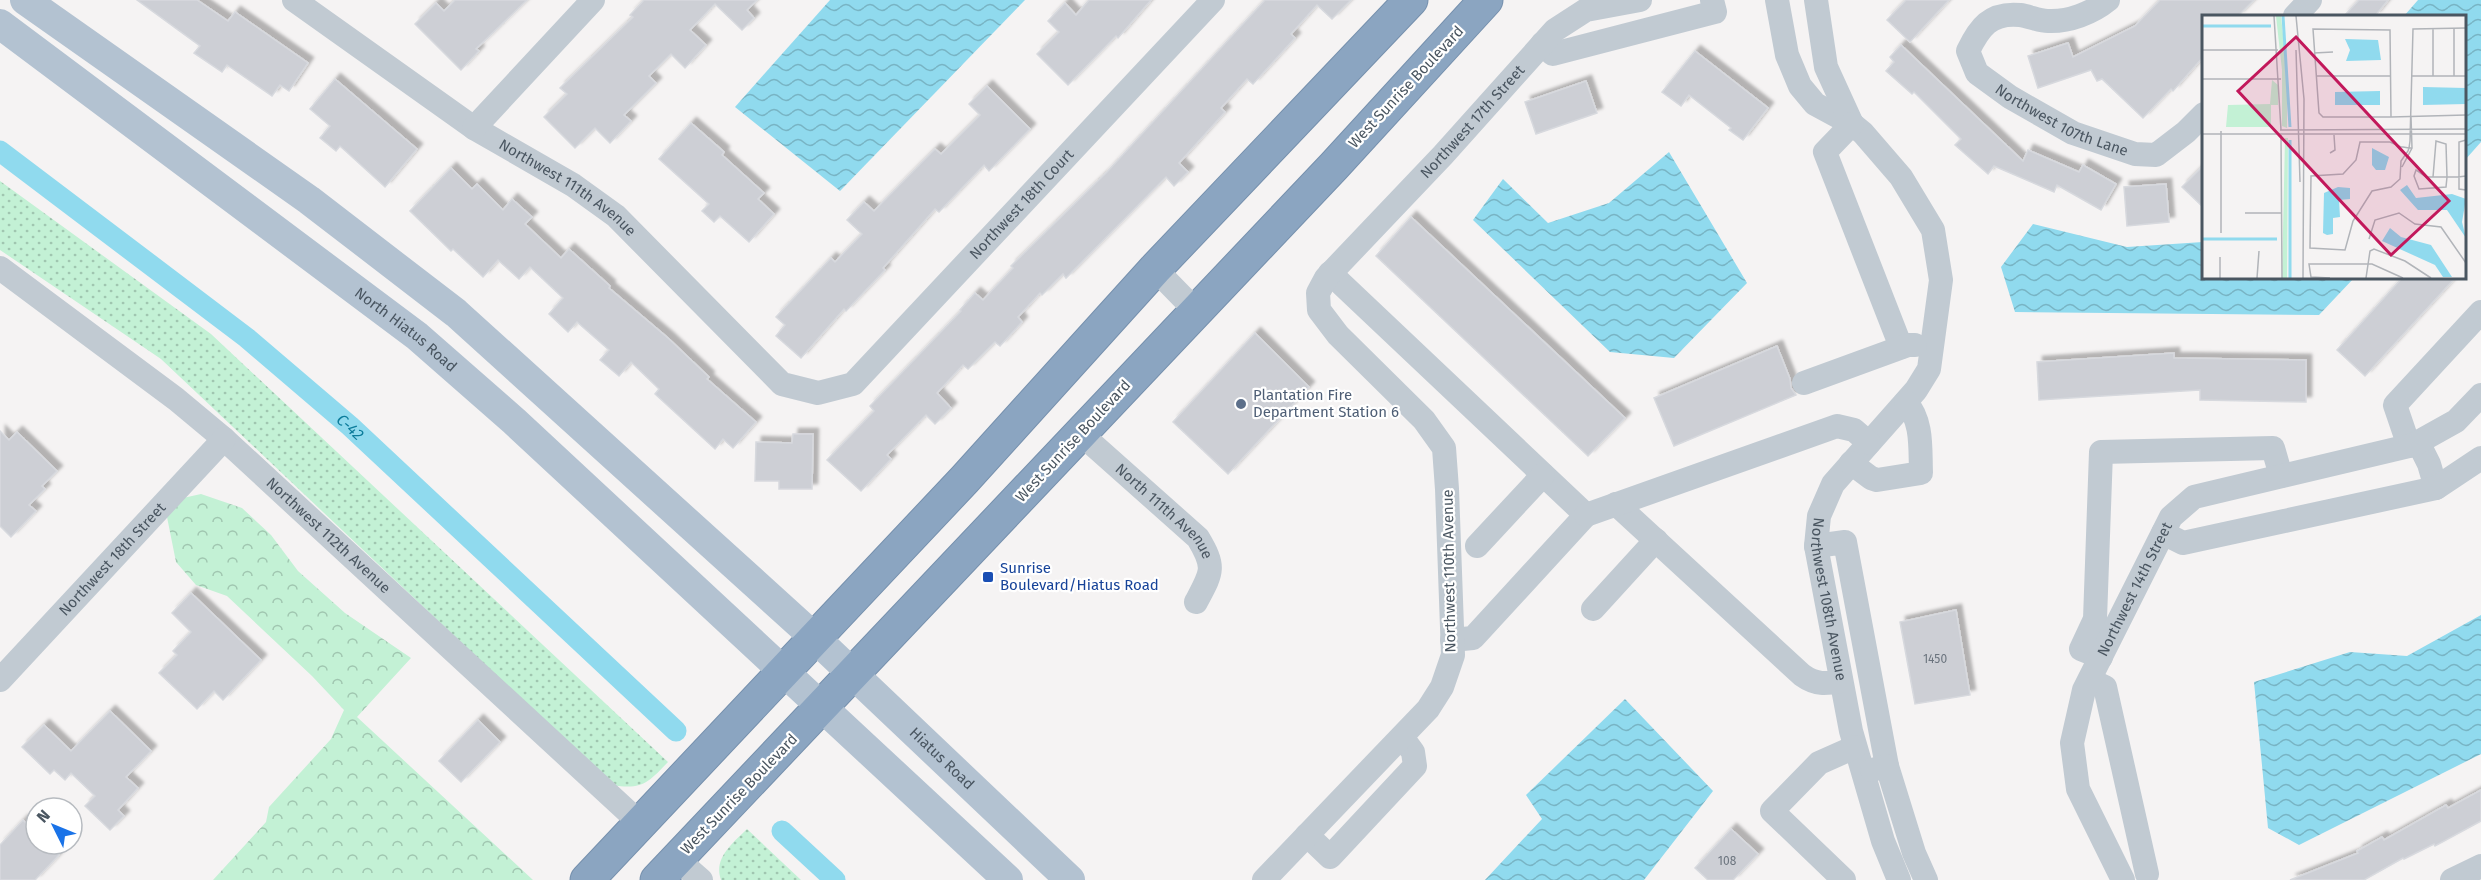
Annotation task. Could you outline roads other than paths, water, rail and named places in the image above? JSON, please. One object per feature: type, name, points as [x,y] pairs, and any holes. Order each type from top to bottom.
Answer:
[{"type":"highway","points":[[587,880],[965,478],[1155,269],[1411,0]]},
{"type":"highway","name":"West Sunrise Boulevard","points":[[667,869],[1197,311],[1486,0]]},
{"type":"main road","points":[[25,0],[309,200],[456,313],[815,638]]},
{"type":"main road","name":"North Hiatus Road","points":[[0,24],[417,336],[514,421],[784,671]]},
{"type":"main road","name":"Hiatus Road","points":[[815,638],[1070,880]]},
{"type":"main road","points":[[784,671],[1008,880]]},
{"type":"street","name":"Northwest 111th Avenue","points":[[294,0],[474,128],[573,185],[616,216],[782,384],[818,393]]},
{"type":"street","points":[[474,128],[592,0]]},
{"type":"street","name":"Northwest 18th Court","points":[[818,393],[853,384],[1213,0]]},
{"type":"street","name":"Northwest 17th Street","points":[[1328,275],[1443,155],[1555,30],[1586,10],[1640,0]]},
{"type":"street","points":[[1542,44],[1553,54],[1715,12],[1712,0]]},
{"type":"street","name":"Northwest 108th Avenue","points":[[1777,0],[1787,55],[1800,86],[1815,104],[1852,124]]},
{"type":"street","name":"Northwest 108th Avenue","points":[[1816,0],[1826,67],[1852,124],[1900,177],[1933,230],[1941,280],[1929,369],[1905,402],[1833,484],[1819,516],[1816,546],[1855,747],[1884,841],[1899,880]]},
{"type":"street","name":"Northwest 107th Lane","points":[[2108,0],[2075,18],[2047,21],[2019,15],[1995,18],[1979,28],[1968,51],[1977,73],[2010,98],[2073,133],[2135,153],[2156,154],[2202,116]]},
{"type":"street","points":[[2296,15],[2310,0]]},
{"type":"street","points":[[1852,124],[1825,152],[1901,347]]},
{"type":"street","name":"Northwest 112th Avenue","points":[[0,268],[176,399],[224,439],[640,823]]},
{"type":"street","points":[[1155,269],[1197,311]]},
{"type":"street","points":[[1328,275],[1586,515]]},
{"type":"street","name":"Northwest 110th Avenue","points":[[1274,877],[1307,835],[1428,709],[1442,687],[1453,655],[1444,448],[1424,420],[1338,335],[1319,310],[1318,293],[1328,275]]},
{"type":"street","points":[[2436,488],[2429,464],[2414,444],[2395,405],[2481,312]]},
{"type":"street","points":[[1804,383],[1901,347],[1933,346]]},
{"type":"street","name":"Northwest 14th Street","points":[[2123,880],[2078,789],[2072,743],[2084,690],[2170,518],[2194,496],[2414,444],[2456,421],[2481,395]]},
{"type":"street","points":[[1851,463],[1877,480],[1921,473],[1918,424],[1914,412],[1905,402]]},
{"type":"street","points":[[1452,640],[1473,639],[1586,515],[1837,426],[1854,430],[1869,443]]},
{"type":"street","name":"North 111th Avenue","points":[[1081,434],[1198,538],[1209,555],[1211,574],[1196,602]]},
{"type":"street","name":"Northwest 18th Street","points":[[0,680],[224,439]]},
{"type":"street","points":[[2101,657],[2082,649],[2095,619],[2101,452],[2273,448],[2280,476]]},
{"type":"street","points":[[2163,533],[2183,543],[2436,488],[2481,458]]},
{"type":"street","points":[[1477,546],[1543,475]]},
{"type":"street","points":[[1616,504],[1802,675],[1820,684],[1841,681]]},
{"type":"street","points":[[1593,609],[1656,540]]},
{"type":"street","points":[[1816,546],[1845,542],[1887,766],[1914,853],[1926,880]]},
{"type":"street","points":[[2090,680],[2105,687],[2147,874]]},
{"type":"street","points":[[1844,880],[1772,811],[1819,763],[1855,747]]},
{"type":"street","points":[[1863,773],[1887,766]]},
{"type":"street","points":[[2452,880],[2481,866]]},
{"type":"street","points":[[667,869],[701,880]]},
{"type":"water","points":[[830,0],[1025,0],[840,191],[735,107]]},
{"type":"water","points":[[2418,0],[2481,0],[2481,142],[2466,159],[2466,15],[2405,15]]},
{"type":"water","points":[[1669,152],[1747,283],[1674,358],[1610,352],[1473,220],[1503,179],[1548,223],[1609,203]]},
{"type":"water","points":[[2033,224],[2127,247],[2202,242],[2202,279],[2353,279],[2319,315],[2015,312],[2001,267]]},
{"type":"water","points":[[2481,615],[2481,754],[2299,845],[2268,828],[2254,682],[2350,652],[2407,656]]},
{"type":"water","points":[[1625,699],[1713,791],[1644,880],[1485,880],[1542,819],[1526,795]]},
{"type":"waterway","name":"C-42","points":[[0,151],[247,338],[350,426],[676,731]]},
{"type":"waterway","name":"C-42","points":[[782,831],[835,880]]},
{"type":"place","name":"Plantation Fire Department Station 6","points":[[1241,404]]},
{"type":"place","name":"Sunrise Boulevard/Hiatus Road","points":[[988,577]]}]
